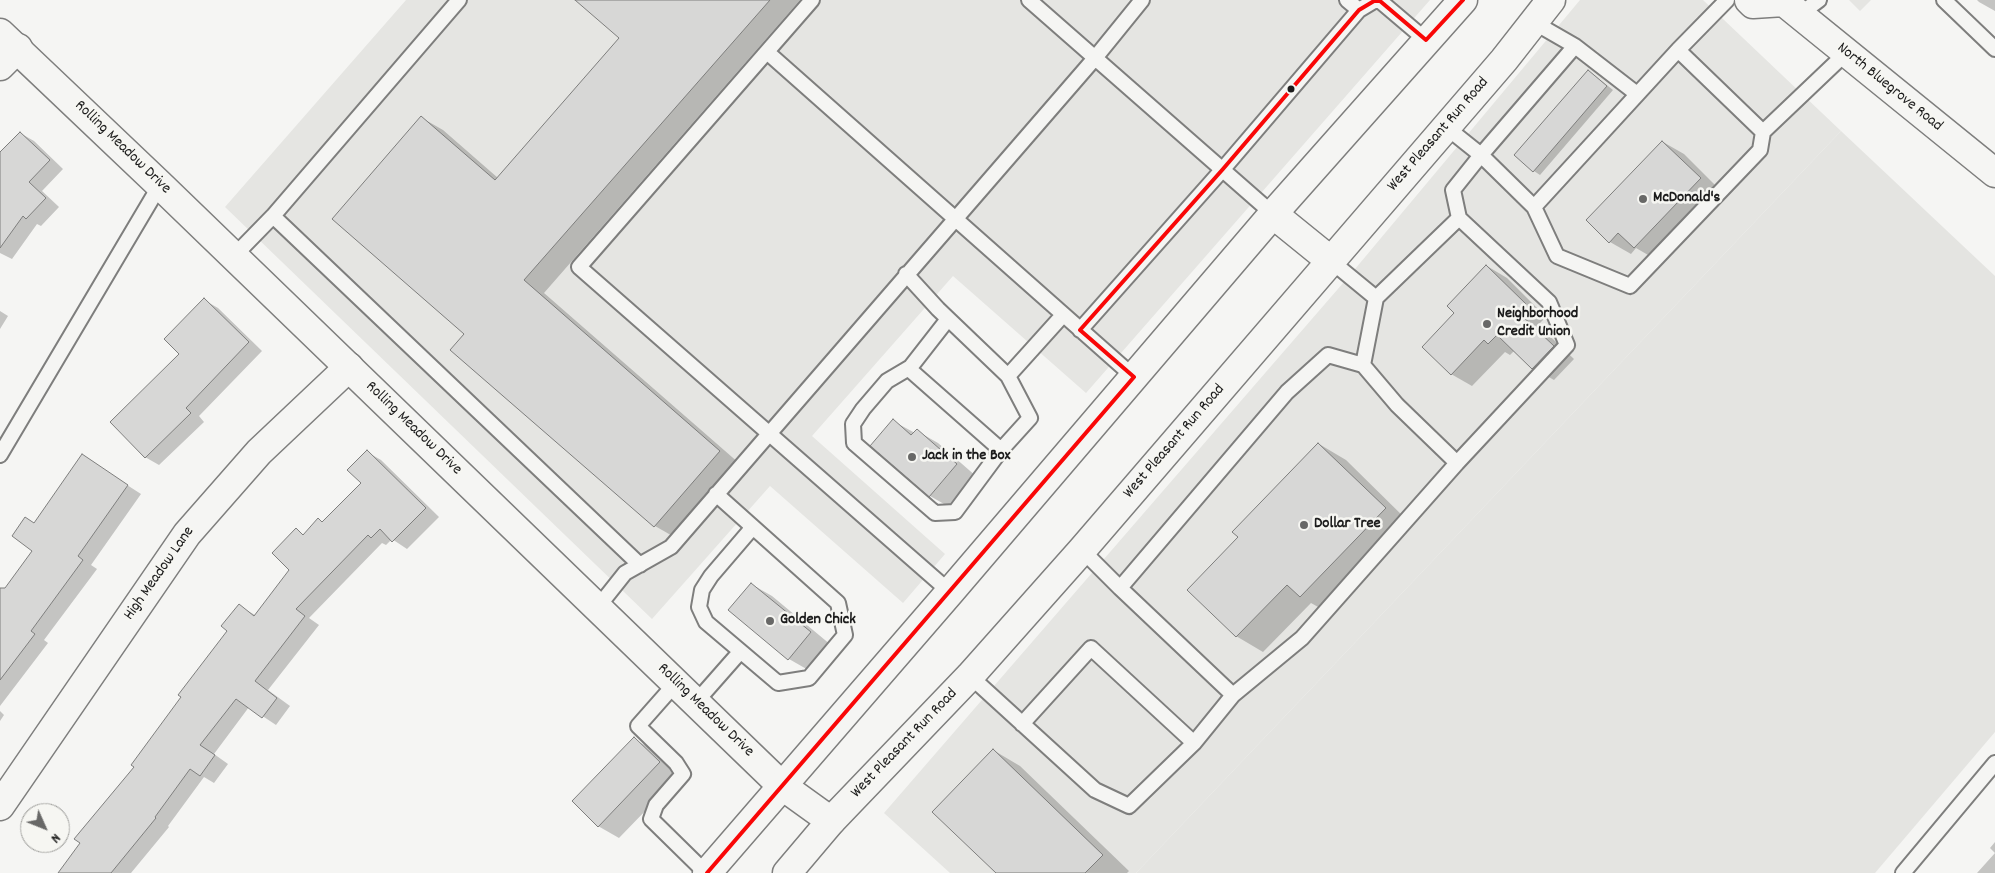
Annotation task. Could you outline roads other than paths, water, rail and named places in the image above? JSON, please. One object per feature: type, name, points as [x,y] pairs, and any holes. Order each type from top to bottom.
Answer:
[{"type":"main road","points":[[707,873],[1273,214],[1463,0]]},
{"type":"main road","name":"West Pleasant Run Road","points":[[787,873],[831,821],[970,676],[1082,550],[1535,23],[1551,0]]},
{"type":"main road","name":"North Bluegrove Road","points":[[1749,0],[1753,4],[1796,4],[1846,53],[1992,166]]},
{"type":"main road","name":"Rolling Meadow Drive","points":[[6,49],[160,185],[781,785],[831,821]]},
{"type":"main road","points":[[1273,214],[1331,262]]},
{"type":"main road","name":"High Meadow Lane","points":[[0,806],[187,534],[258,452],[348,367]]},
{"type":"lane","points":[[234,256],[273,216],[459,0]]},
{"type":"lane","points":[[812,0],[579,268],[950,592]]},
{"type":"lane","points":[[1029,0],[1273,214]]},
{"type":"lane","points":[[598,608],[625,573],[671,547],[1095,58],[1142,0]]},
{"type":"lane","points":[[1347,0],[1359,10]]},
{"type":"lane","points":[[1534,207],[1678,50],[1727,0]]},
{"type":"lane","points":[[1944,0],[1995,49]]},
{"type":"lane","points":[[1080,330],[1223,169],[1359,10],[1374,1],[1386,2],[1426,40]]},
{"type":"lane","points":[[1535,23],[1575,46],[1637,94]]},
{"type":"lane","points":[[970,676],[1095,790],[1129,806],[1194,743],[1234,696],[1302,638],[1457,463],[1567,345],[1549,302],[1459,218],[1453,190],[1575,46]]},
{"type":"lane","points":[[1678,50],[1763,132]]},
{"type":"lane","points":[[767,52],[1134,377]]},
{"type":"lane","points":[[1446,127],[1481,155],[1534,207],[1557,256],[1630,286],[1760,150],[1763,132],[1846,53]]},
{"type":"lane","points":[[0,455],[160,185]]},
{"type":"lane","points":[[273,216],[640,565]]},
{"type":"lane","points":[[1363,365],[1376,298],[1459,218]]},
{"type":"lane","points":[[1331,262],[1376,298]]},
{"type":"lane","points":[[906,274],[948,319],[1008,376],[1030,418],[1001,450],[955,512],[935,513],[854,443],[853,424],[887,381],[909,368],[948,319]]},
{"type":"lane","points":[[1008,376],[1063,315]]},
{"type":"lane","points":[[1120,588],[1287,392],[1328,355],[1363,365],[1397,405],[1457,463]]},
{"type":"lane","points":[[909,368],[1001,450]]},
{"type":"lane","points":[[716,494],[753,527],[838,603],[845,635],[808,678],[778,683],[706,622],[699,607],[702,590],[711,576],[753,527]]},
{"type":"lane","points":[[1082,550],[1234,696]]},
{"type":"lane","points":[[1022,724],[1091,648],[1194,743]]},
{"type":"lane","points":[[696,702],[740,652]]},
{"type":"lane","points":[[676,683],[638,726],[676,763],[683,774],[656,805],[651,819],[707,873]]},
{"type":"lane","points":[[1903,873],[1995,763]]},
{"type":"place","name":"McDonald's","points":[[1643,199]]},
{"type":"place","name":"Neighborhood Credit Union","points":[[1487,324]]},
{"type":"place","name":"Jack in the Box","points":[[912,457]]},
{"type":"place","name":"Dollar Tree","points":[[1304,525]]},
{"type":"place","name":"Golden Chick","points":[[770,621]]}]
